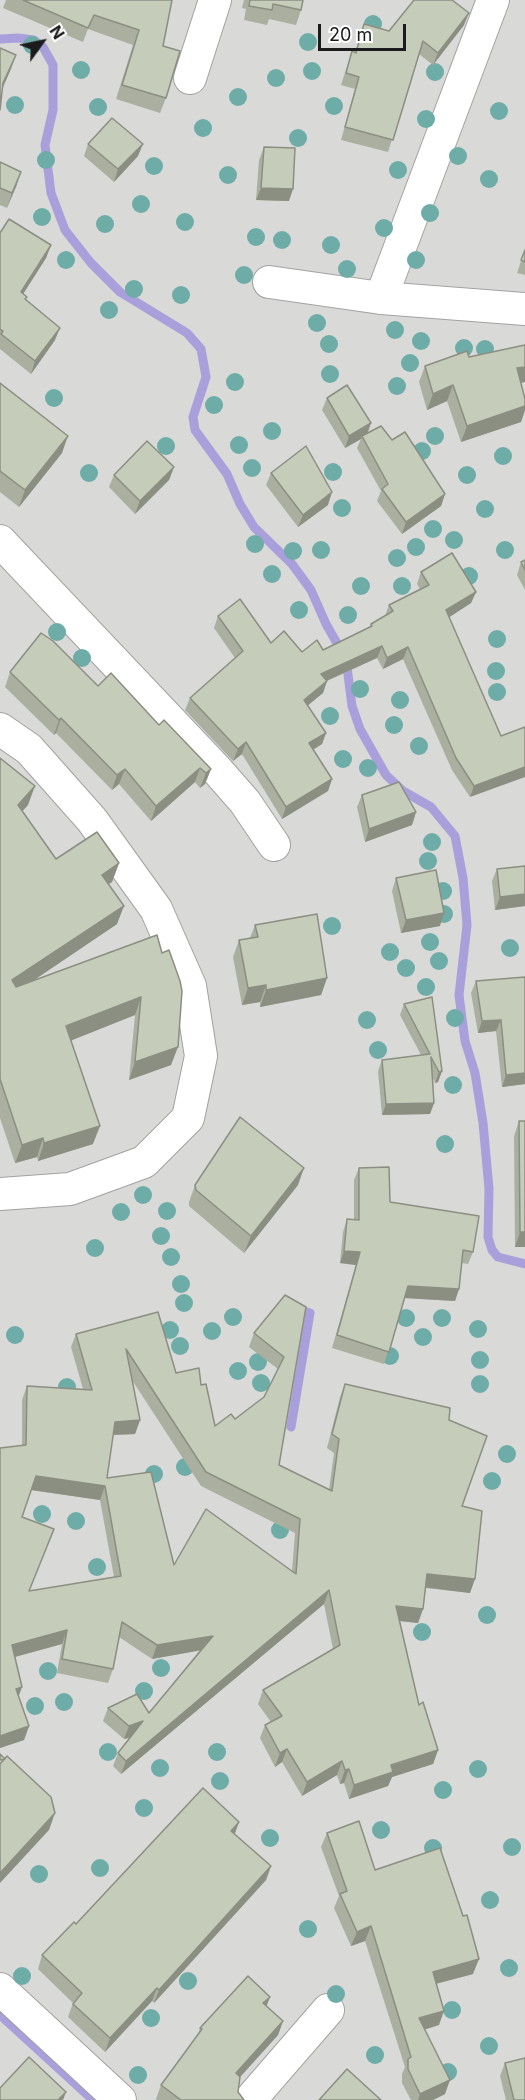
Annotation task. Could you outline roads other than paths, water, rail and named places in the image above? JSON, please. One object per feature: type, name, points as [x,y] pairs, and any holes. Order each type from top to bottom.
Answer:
[{"type":"street","points":[[190,78],[215,0]]},
{"type":"street","points":[[381,298],[493,0]]},
{"type":"street","points":[[268,282],[381,298],[525,309]]},
{"type":"street","points":[[0,541],[217,770],[245,802],[274,845]]},
{"type":"street","points":[[0,729],[29,749],[92,820],[156,909],[190,986],[201,1056],[188,1118],[144,1162],[70,1189],[0,1194]]},
{"type":"street","points":[[0,1989],[120,2100]]},
{"type":"street","points":[[250,2100],[328,2010]]},
{"type":"waterway","points":[[0,39],[34,40],[43,47],[53,65],[53,110],[45,145],[51,193],[65,230],[91,263],[120,292],[187,333],[201,349],[206,377],[193,417],[195,430],[227,474],[240,504],[254,527],[292,564],[311,590],[326,624],[346,659],[352,706],[360,729],[386,775],[403,791],[431,807],[455,836],[463,878],[467,925],[459,995],[465,1041],[475,1073],[483,1123],[489,1189],[488,1237],[492,1250],[498,1257],[525,1264]]},
{"type":"waterway","points":[[291,1427],[310,1313],[293,1308]]},
{"type":"waterway","points":[[0,2015],[93,2100]]}]
